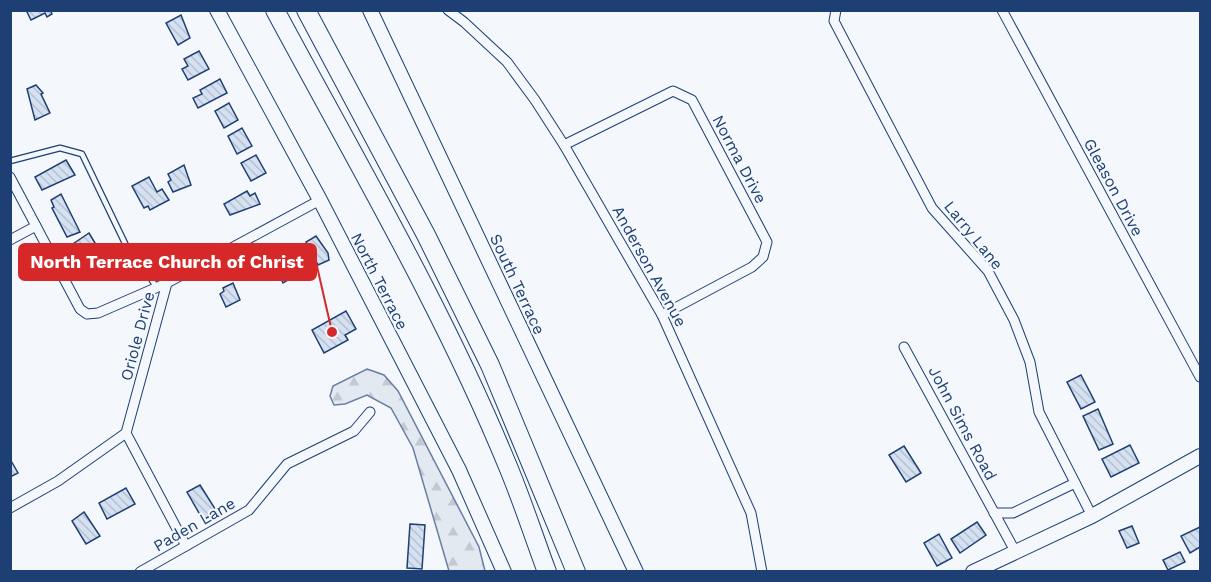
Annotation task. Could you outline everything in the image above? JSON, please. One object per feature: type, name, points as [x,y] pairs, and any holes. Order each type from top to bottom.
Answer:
[{"type":"highway","points":[[275,10],[405,252],[466,373],[509,469],[547,572]]},
{"type":"highway","points":[[306,10],[426,236],[490,365],[576,572]]},
{"type":"street","name":"North Terrace","points":[[217,10],[320,200],[459,470],[504,572]]},
{"type":"street","name":"South Terrace","points":[[370,10],[636,572]]},
{"type":"street","name":"Anderson Avenue","points":[[448,10],[507,62],[564,145],[662,315],[751,513],[762,572]]},
{"type":"street","name":"Larry Lane","points":[[836,10],[834,21],[932,208],[988,271],[1014,320],[1030,362],[1039,412],[1092,516]]},
{"type":"street","name":"Gleason Drive","points":[[1002,10],[1200,377]]},
{"type":"street","name":"Norma Drive","points":[[564,145],[673,91],[692,99],[767,242],[763,257],[752,267],[662,315]]},
{"type":"street","points":[[10,177],[80,309],[87,314],[98,313],[167,283]]},
{"type":"street","name":"Oriole Drive","points":[[126,433],[167,283],[320,200]]},
{"type":"street","points":[[10,240],[36,226]]},
{"type":"street","name":"John Sims Road","points":[[904,347],[1015,551]]},
{"type":"street","name":"Paden Lane","points":[[140,572],[249,510],[287,464],[354,431],[370,412]]},
{"type":"street","points":[[10,508],[58,481],[126,433],[186,546]]},
{"type":"street","points":[[979,570],[1092,516],[1200,456]]},
{"type":"street","points":[[994,513],[1013,513],[1075,483]]},
{"type":"lane","points":[[10,160],[60,148],[82,154],[134,262],[144,267],[156,287]]},
{"type":"green space","points":[[367,369],[384,375],[398,391],[479,547],[485,571],[449,571],[413,448],[391,408],[367,395],[345,404],[334,405],[330,396],[333,386]]},
{"type":"building","points":[[26,10],[50,10],[52,14],[47,17],[45,13],[31,20]]},
{"type":"building","points":[[181,15],[190,38],[178,45],[166,23]]},
{"type":"building","points":[[199,51],[209,69],[188,80],[182,69],[188,66],[184,59]]},
{"type":"building","points":[[220,79],[227,93],[198,108],[193,98],[202,94],[200,90]]},
{"type":"building","points":[[36,85],[43,93],[41,94],[50,113],[35,120],[27,89]]},
{"type":"building","points":[[229,103],[238,120],[224,128],[215,111]]},
{"type":"building","points":[[242,128],[252,146],[237,154],[228,136]]},
{"type":"building","points":[[256,155],[266,173],[251,181],[241,163]]},
{"type":"building","points":[[66,160],[75,175],[42,190],[35,177]]},
{"type":"building","points":[[184,165],[191,185],[173,192],[168,182],[171,180],[168,174]]},
{"type":"building","points":[[149,177],[157,192],[162,189],[169,200],[150,210],[148,206],[144,208],[132,186]]},
{"type":"building","points":[[247,191],[250,196],[255,193],[260,204],[230,215],[224,204]]},
{"type":"building","points":[[61,194],[80,232],[67,237],[52,208],[54,207],[51,200]]},
{"type":"building","points":[[89,233],[98,248],[78,260],[70,246]]},
{"type":"building","points":[[316,236],[328,253],[329,260],[318,265],[306,242]]},
{"type":"building","points":[[288,246],[298,264],[282,271],[288,280],[283,283],[272,261],[284,256],[281,249]]},
{"type":"building","points":[[233,283],[240,300],[226,307],[220,294],[224,291],[223,288]]},
{"type":"building","points":[[346,311],[356,329],[345,335],[348,340],[324,353],[312,330]]},
{"type":"building","points":[[1081,375],[1095,402],[1081,409],[1067,382]]},
{"type":"building","points":[[1098,409],[1113,444],[1099,450],[1083,416]]},
{"type":"building","points":[[1130,445],[1139,463],[1111,477],[1102,459]]},
{"type":"building","points":[[904,446],[921,473],[906,482],[889,455]]},
{"type":"building","points":[[10,459],[18,473],[10,477]]},
{"type":"building","points":[[200,485],[217,512],[203,520],[187,492]]},
{"type":"building","points":[[126,488],[135,504],[107,519],[99,503]]},
{"type":"building","points":[[84,512],[100,536],[86,544],[72,521]]},
{"type":"building","points":[[977,522],[986,535],[960,553],[951,539]]},
{"type":"building","points":[[410,524],[425,525],[422,569],[407,568]]},
{"type":"building","points":[[1132,526],[1139,543],[1127,548],[1119,531]]},
{"type":"building","points":[[1200,527],[1200,547],[1190,553],[1181,536]]},
{"type":"building","points":[[939,534],[952,558],[937,566],[924,543]]},
{"type":"building","points":[[1180,552],[1185,562],[1168,570],[1163,560]]},
{"type":"place","name":"North Terrace Church of Christ","points":[[332,332]]}]
